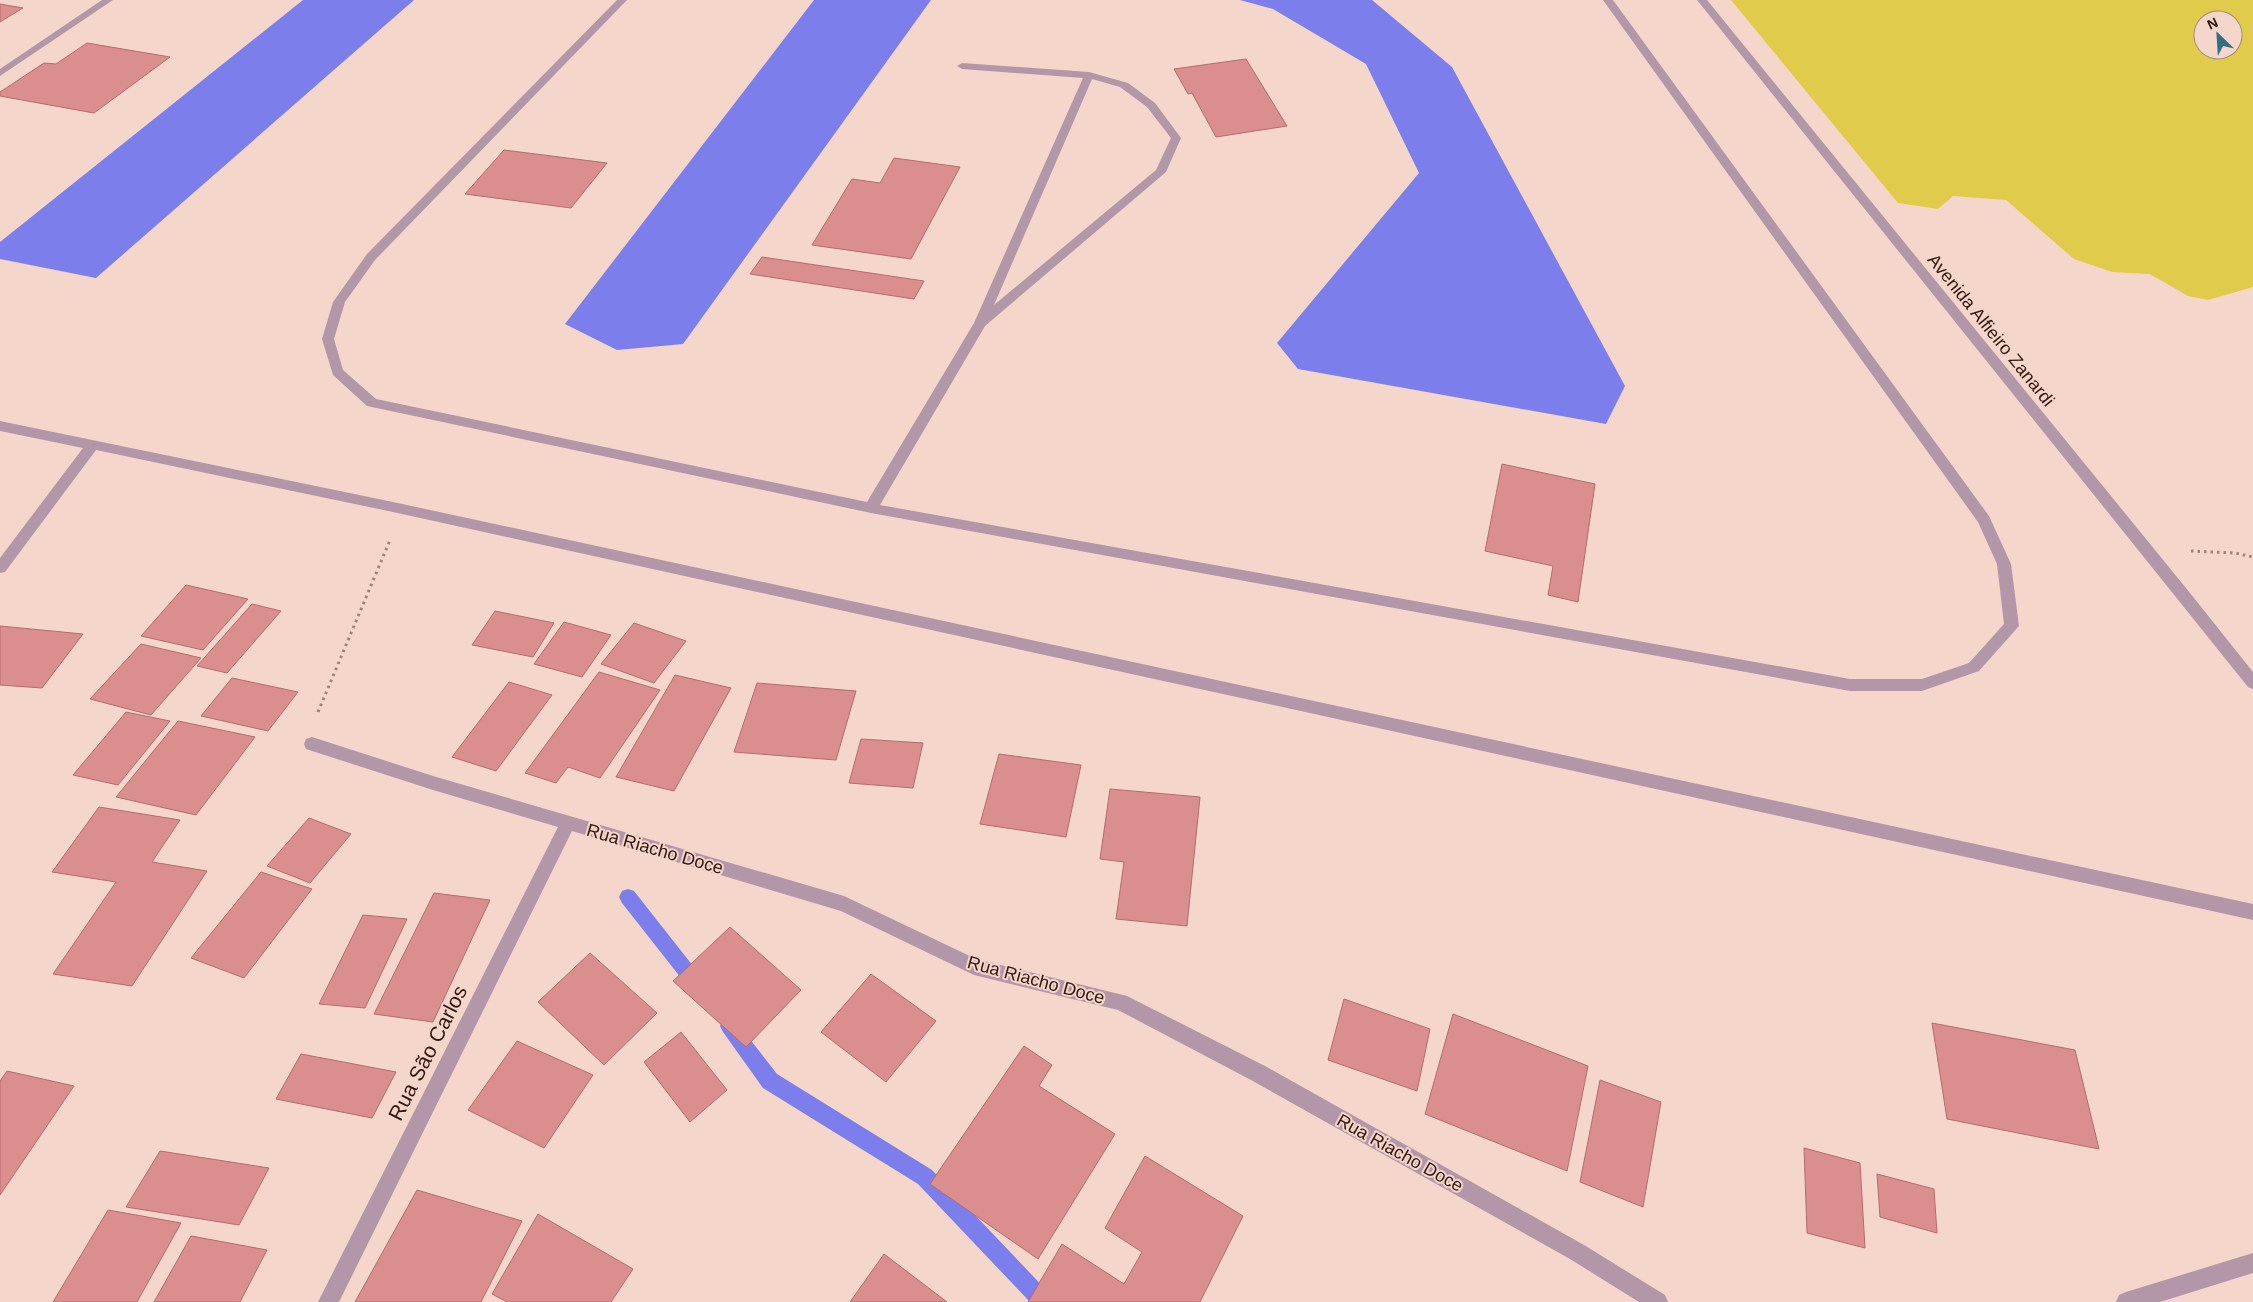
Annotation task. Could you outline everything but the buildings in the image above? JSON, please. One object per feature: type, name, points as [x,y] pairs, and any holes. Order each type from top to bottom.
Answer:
[{"type":"street","points":[[0,73],[108,0]]},
{"type":"street","points":[[622,0],[371,257],[339,302],[328,340],[337,372],[372,402],[871,508],[1850,686],[1922,686],[1974,667],[2012,626],[2004,564],[1984,520],[1608,0]]},
{"type":"street","name":"Avenida Alfieiro Zanardi","points":[[1702,0],[1902,249],[2148,549],[2253,683]]},
{"type":"street","points":[[962,66],[1089,75],[1124,85],[1151,105],[1176,138],[1161,172],[980,323]]},
{"type":"street","points":[[871,508],[980,323],[1089,75]]},
{"type":"street","points":[[0,426],[403,510],[2253,912]]},
{"type":"street","points":[[0,568],[92,446]]},
{"type":"street","name":"Rua Riacho Doce","points":[[312,744],[568,823],[844,904],[974,967],[1121,1002],[1258,1073],[1577,1252],[1658,1302]]},
{"type":"street","name":"Rua São Carlos","points":[[328,1302],[568,823]]},
{"type":"street","points":[[2126,1302],[2253,1264]]},
{"type":"path","points":[[312,744],[316,717],[403,510]]},
{"type":"path","points":[[2148,549],[2235,553],[2253,557]]},
{"type":"shaded area","points":[[303,0],[414,0],[96,278],[0,259],[0,242]]},
{"type":"shaded area","points":[[814,0],[931,0],[683,344],[617,350],[565,324]]},
{"type":"shaded area","points":[[1240,0],[1372,0],[1452,67],[1625,386],[1606,424],[1298,369],[1277,343],[1419,173],[1366,64],[1273,9]]},
{"type":"shaded area","points":[[1731,0],[2253,0],[2253,287],[2208,300],[2188,296],[2150,274],[2112,272],[2074,259],[2006,200],[1953,196],[1938,209],[1898,203]]},
{"type":"waterway","points":[[628,897],[698,986]]},
{"type":"waterway","points":[[729,1026],[770,1081],[925,1177],[1044,1302]]}]
